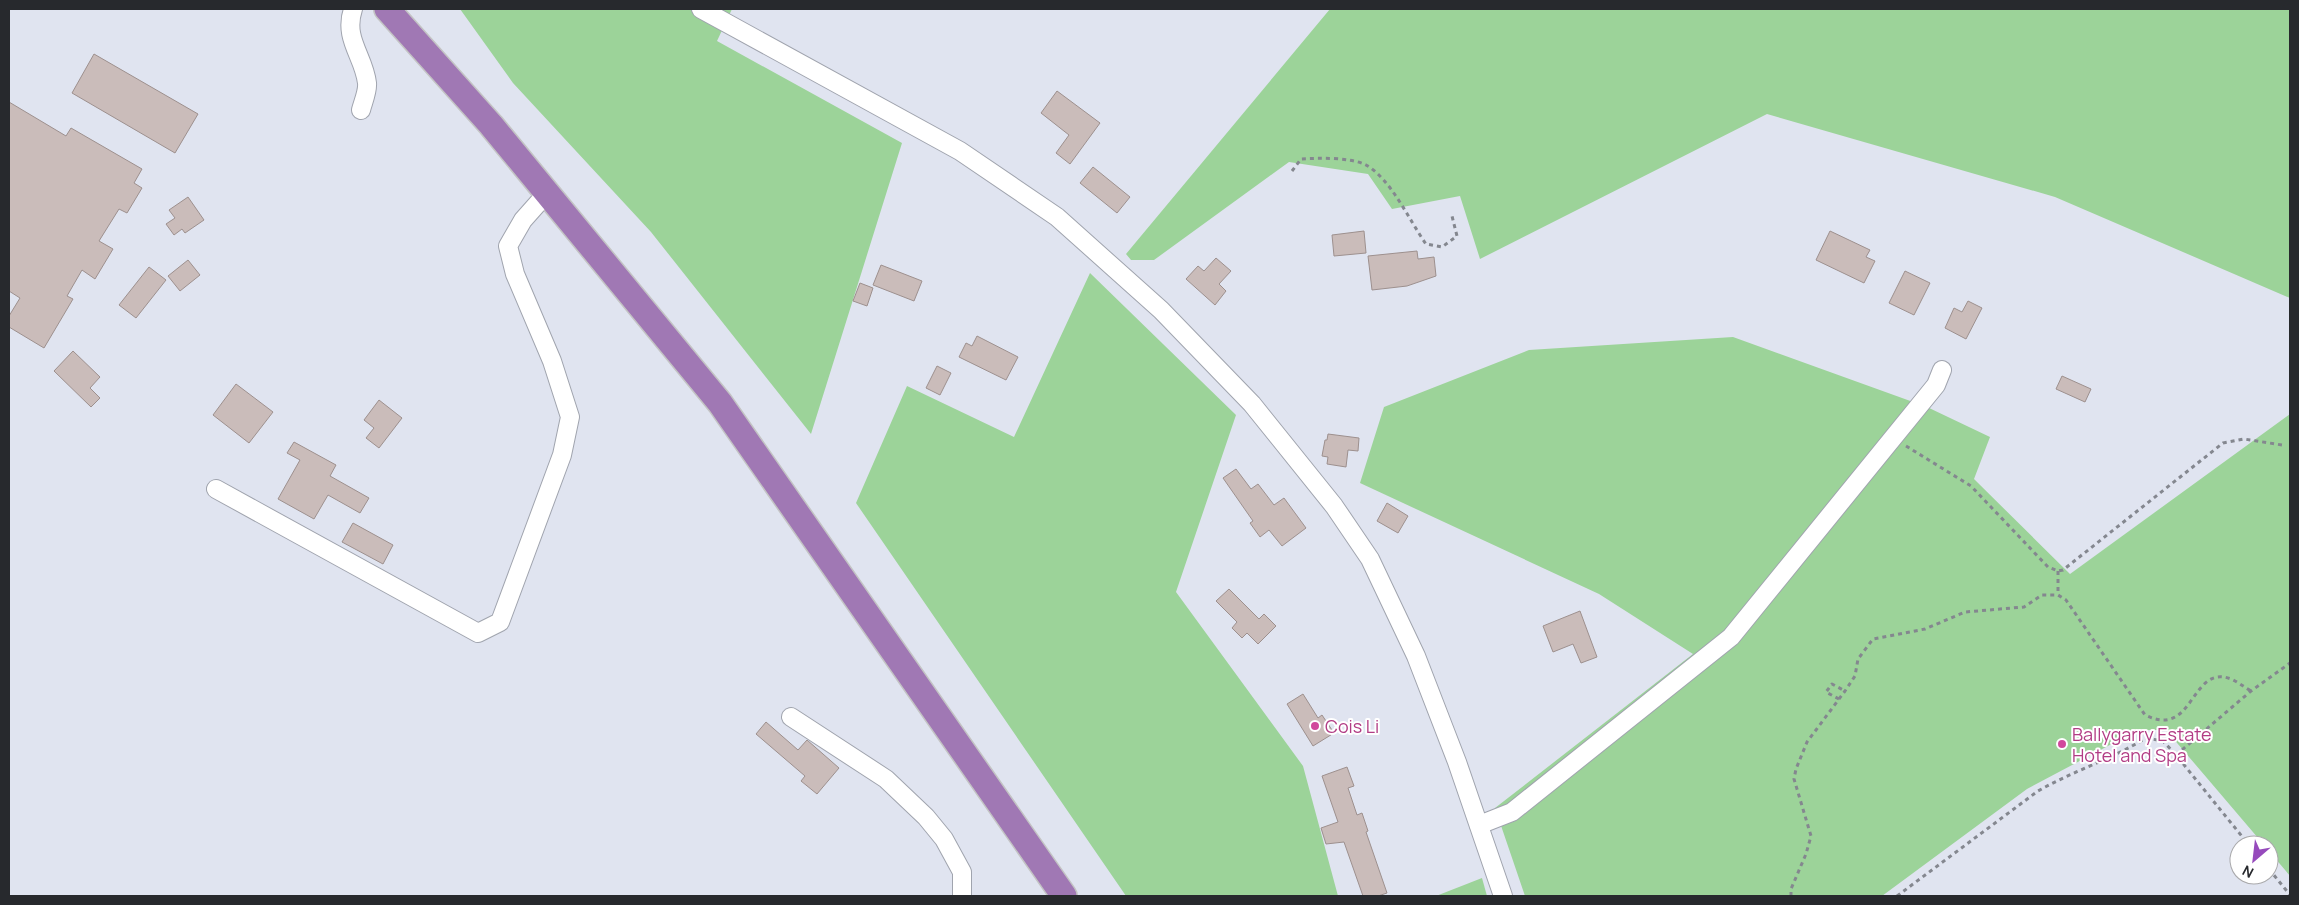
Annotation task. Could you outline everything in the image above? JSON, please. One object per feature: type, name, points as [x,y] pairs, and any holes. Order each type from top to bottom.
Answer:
[{"type":"highway","points":[[387,9],[491,125],[720,403],[1064,896]]},
{"type":"street","points":[[353,9],[351,42],[362,62],[367,85],[361,110]]},
{"type":"street","points":[[701,9],[960,152],[1057,217],[1161,310],[1252,404],[1334,506],[1370,559],[1416,656],[1479,825],[1503,896]]},
{"type":"street","points":[[216,489],[478,633],[500,622],[562,455],[570,417],[552,361],[515,274],[508,246],[522,220],[547,193]]},
{"type":"street","points":[[1479,825],[1512,812],[1731,637],[1936,385],[1942,370]]},
{"type":"street","points":[[791,717],[886,779],[926,817],[944,839],[962,872],[962,896]]},
{"type":"path","points":[[1292,171],[1301,159],[1323,158],[1364,164],[1383,178],[1426,244],[1442,247],[1457,236],[1452,216]]},
{"type":"path","points":[[1892,439],[1972,486],[2048,567],[2058,572]]},
{"type":"path","points":[[2058,572],[2063,570],[2223,443],[2244,439],[2282,444]]},
{"type":"path","points":[[2058,572],[2058,594]]},
{"type":"path","points":[[1791,896],[1791,888],[1806,854],[1811,836],[1794,779],[1807,742],[1855,676],[1858,658],[1873,639],[1925,629],[1964,612],[2024,607],[2042,595],[2058,594],[2066,600],[2145,715],[2150,718],[2167,720],[2179,715],[2187,708],[2199,687],[2210,680],[2230,679],[2251,691]]},
{"type":"path","points":[[2176,755],[2251,691],[2290,663]]},
{"type":"path","points":[[1839,700],[1826,692],[1832,684],[1845,691]]},
{"type":"path","points":[[1897,896],[2051,783],[2122,753],[2146,738],[2163,741],[2241,835]]},
{"type":"path","points":[[2279,881],[2290,895]]},
{"type":"green space","points":[[460,9],[732,9],[717,41],[902,143],[811,434],[651,232],[513,83]]},
{"type":"green space","points":[[1330,9],[2290,9],[2290,298],[2055,197],[1767,114],[1480,259],[1460,196],[1392,209],[1368,174],[1289,162],[1154,260],[1131,260],[1126,254]]},
{"type":"green space","points":[[1090,273],[1236,415],[1176,592],[1303,766],[1338,896],[1126,896],[856,503],[907,386],[1014,437]]},
{"type":"green space","points":[[1733,337],[1927,407],[1990,437],[1974,479],[2070,574],[2290,414],[2290,876],[2279,863],[2279,835],[2255,835],[2166,730],[2138,730],[2027,789],[1882,896],[1525,896],[1495,808],[1693,654],[1599,594],[1360,483],[1384,407],[1529,350]]},
{"type":"green space","points":[[1482,878],[1487,896],[1436,896]]},
{"type":"building","points":[[94,54],[198,114],[175,153],[72,93]]},
{"type":"building","points":[[1057,91],[1100,123],[1070,164],[1056,153],[1069,135],[1041,113]]},
{"type":"building","points":[[9,102],[66,136],[71,128],[142,169],[134,183],[142,188],[127,213],[119,209],[99,241],[113,249],[95,279],[82,270],[67,296],[73,299],[44,348],[9,327],[9,316],[20,298],[9,291]]},
{"type":"building","points":[[1093,167],[1130,197],[1117,213],[1080,183]]},
{"type":"building","points":[[188,197],[204,220],[185,233],[182,229],[174,235],[166,224],[175,218],[169,210]]},
{"type":"building","points":[[1364,231],[1366,253],[1334,256],[1332,235]]},
{"type":"building","points":[[1830,231],[1870,250],[1866,257],[1875,261],[1864,283],[1816,260]]},
{"type":"building","points":[[1417,251],[1418,259],[1434,257],[1436,276],[1407,286],[1372,290],[1368,256]]},
{"type":"building","points":[[1216,258],[1231,271],[1219,284],[1226,291],[1215,305],[1186,279],[1198,266],[1204,271]]},
{"type":"building","points":[[188,260],[200,275],[180,291],[168,276]]},
{"type":"building","points":[[881,265],[922,281],[914,301],[873,285]]},
{"type":"building","points":[[149,267],[166,280],[136,318],[119,305]]},
{"type":"building","points":[[1905,271],[1930,283],[1914,315],[1889,303]]},
{"type":"building","points":[[860,283],[873,288],[867,306],[853,301]]},
{"type":"building","points":[[1968,301],[1982,308],[1966,339],[1945,328],[1954,308],[1962,312]]},
{"type":"building","points":[[977,336],[1018,357],[1006,380],[959,357],[966,343],[972,346]]},
{"type":"building","points":[[73,351],[100,377],[90,388],[100,398],[91,407],[54,371]]},
{"type":"building","points":[[937,366],[951,373],[940,395],[926,388]]},
{"type":"building","points":[[2062,376],[2091,389],[2085,402],[2056,389]]},
{"type":"building","points":[[236,384],[273,412],[249,443],[213,415]]},
{"type":"building","points":[[379,400],[402,418],[379,448],[366,438],[374,428],[364,420]]},
{"type":"building","points":[[1328,434],[1359,438],[1358,451],[1348,450],[1346,467],[1327,464],[1328,457],[1322,456]]},
{"type":"building","points":[[294,442],[336,465],[330,476],[369,498],[360,513],[328,495],[314,519],[278,499],[300,460],[287,453]]},
{"type":"building","points":[[1236,469],[1251,489],[1258,484],[1274,505],[1284,498],[1306,528],[1282,546],[1269,530],[1260,537],[1250,523],[1253,521],[1223,478]]},
{"type":"building","points":[[1387,503],[1408,516],[1398,533],[1377,521]]},
{"type":"building","points":[[353,523],[393,545],[383,564],[342,542]]},
{"type":"building","points":[[1229,589],[1259,619],[1264,614],[1276,626],[1258,644],[1247,633],[1242,638],[1232,628],[1237,622],[1216,601]]},
{"type":"building","points":[[1580,611],[1597,657],[1581,663],[1573,644],[1553,652],[1543,626]]},
{"type":"building","name":"Cois Li","points":[[1303,694],[1318,718],[1322,715],[1334,733],[1313,746],[1287,704]]},
{"type":"building","points":[[766,722],[798,750],[807,740],[839,768],[817,794],[801,781],[805,776],[756,734]]},
{"type":"building","points":[[1347,767],[1354,786],[1348,788],[1357,815],[1362,813],[1368,831],[1366,832],[1387,893],[1378,896],[1363,896],[1344,842],[1326,844],[1321,828],[1338,822],[1322,776]]},
{"type":"place","name":"Cois Li","points":[[1315,726]]},
{"type":"place","name":"Ballygarry Estate Hotel and Spa","points":[[2062,744]]}]
